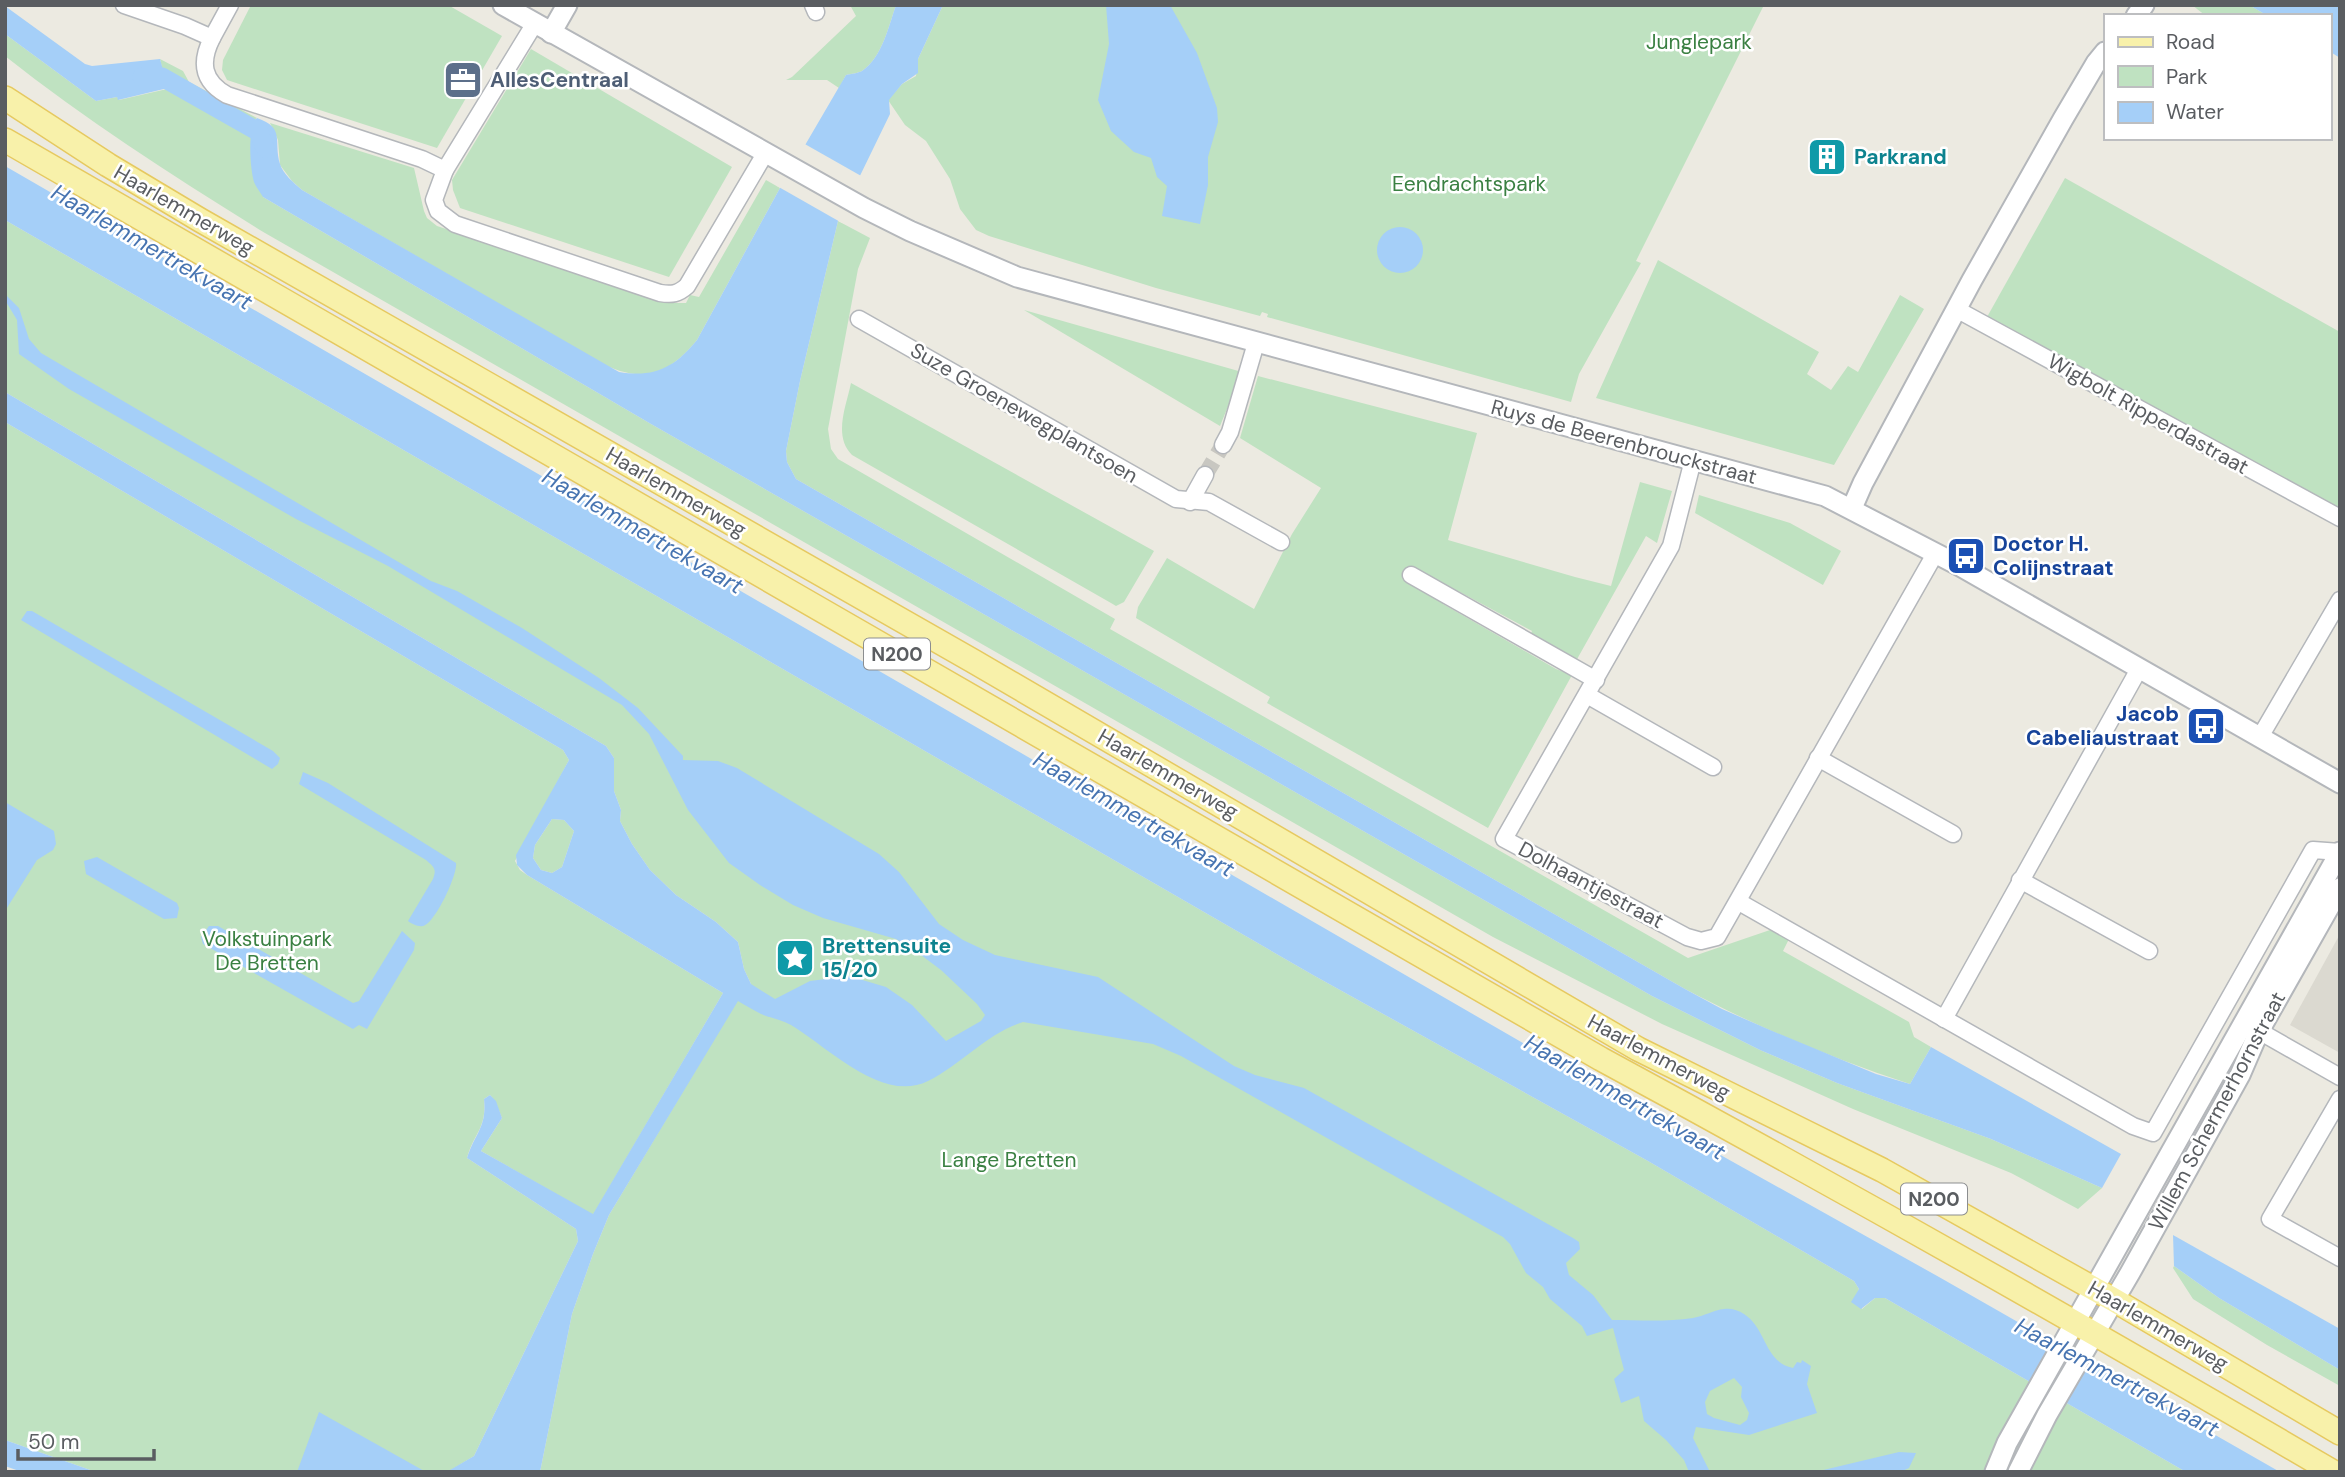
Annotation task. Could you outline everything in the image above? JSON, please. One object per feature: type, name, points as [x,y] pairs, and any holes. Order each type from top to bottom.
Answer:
[{"type":"main road","name":"Haarlemmerweg","points":[[5,98],[200,220],[973,661],[1627,1042],[1882,1170],[2104,1294],[2340,1433]]},
{"type":"main road","name":"Haarlemmerweg","points":[[5,140],[1601,1059],[1791,1162],[2079,1337],[2333,1472]]},
{"type":"street","points":[[124,5],[212,38]]},
{"type":"street","points":[[230,5],[205,57],[204,70],[208,80],[217,89],[227,95],[422,159],[446,170]]},
{"type":"street","name":"Ruys de Beerenbrouckstraat","points":[[503,5],[864,208],[997,271],[1825,496],[1935,554],[2340,783]]},
{"type":"street","points":[[566,5],[543,28],[446,170],[434,200],[438,211],[455,224],[670,295],[679,293],[687,286],[772,155]]},
{"type":"street","points":[[1852,508],[1956,309],[2063,119],[2104,53]]},
{"type":"street","name":"Wigbolt Ripperdastraat","points":[[1956,309],[2340,519]]},
{"type":"street","name":"Suze Groenewegplantsoen","points":[[859,318],[1176,499],[1209,502],[1281,542]]},
{"type":"street","points":[[1223,444],[1230,432],[1256,343]]},
{"type":"street","name":"Dolhaantjestraat","points":[[1693,460],[1671,546],[1504,839],[1687,937],[1701,941],[1717,937],[1739,902]]},
{"type":"street","points":[[1190,502],[1205,475]]},
{"type":"street","points":[[1935,554],[1739,902],[2133,1126],[2153,1133],[2313,850],[2340,852]]},
{"type":"street","points":[[1411,575],[1596,680]]},
{"type":"street","points":[[2260,737],[2340,600]]},
{"type":"street","points":[[1944,1019],[2139,669]]},
{"type":"street","points":[[1587,695],[1713,767]]},
{"type":"street","points":[[1818,758],[1953,834]]},
{"type":"street","name":"Willem Schermerhornstraat","points":[[2104,1294],[2340,852]]},
{"type":"street","points":[[2020,880],[2149,951]]},
{"type":"street","name":"Willem Schermerhornstraat","points":[[2079,1337],[2240,1074],[2259,1031],[2340,888]]},
{"type":"street","points":[[2259,1031],[2340,1077]]},
{"type":"street","points":[[2340,1099],[2270,1219],[2340,1258]]},
{"type":"street","points":[[1995,1472],[2007,1443],[2029,1404],[2079,1337]]},
{"type":"street","points":[[2018,1472],[2047,1415],[2079,1337]]},
{"type":"shaded area","points":[[2340,934],[2340,1053],[2290,1025]]},
{"type":"green space","points":[[251,5],[448,5],[502,36],[437,148],[227,80],[222,70],[223,60]]},
{"type":"green space","points":[[850,5],[896,5],[884,41],[875,58],[860,72],[846,75],[839,88],[827,80],[786,80],[856,16]]},
{"type":"green space","name":"Eendrachtspark","points":[[943,5],[1764,5],[1636,261],[1641,263],[1579,374],[1571,402],[1267,317],[1268,314],[1262,312],[1260,316],[1156,288],[976,230],[960,209],[950,179],[926,141],[905,125],[888,100],[902,84],[916,76],[918,59]]},
{"type":"green space","points":[[2192,5],[2249,5],[2265,14],[2203,14]]},
{"type":"green space","points":[[5,34],[96,101],[117,97],[119,100],[167,89],[160,59],[183,71],[189,82],[257,118],[253,121],[263,197],[651,424],[1652,996],[1760,1050],[1837,1083],[1991,1139],[2102,1188],[2078,1209],[2011,1173],[1853,1109],[1662,1024],[1493,937],[265,233],[132,148],[36,80],[5,56]]},
{"type":"green space","points":[[531,49],[732,167],[669,277],[460,208],[452,180]]},
{"type":"green space","points":[[270,123],[414,168],[424,211],[427,218],[437,226],[671,303],[686,303],[690,295],[699,297],[766,180],[780,188],[697,340],[664,369],[652,373],[627,373],[597,361],[302,190],[280,165],[278,140]]},
{"type":"green space","points":[[2065,178],[2340,332],[2340,516],[1987,317]]},
{"type":"green space","name":"Lange Bretten","points":[[5,220],[1313,975],[1648,1161],[1854,1281],[1859,1289],[1856,1296],[1862,1309],[1875,1298],[1885,1298],[2186,1472],[540,1472],[572,1314],[609,1215],[737,1001],[751,984],[744,969],[738,942],[716,922],[676,895],[650,870],[632,844],[620,821],[621,810],[614,791],[614,758],[606,746],[5,392]]},
{"type":"green space","points":[[838,221],[870,238],[858,269],[828,429],[831,449],[838,459],[1115,619],[1110,629],[1688,958],[1770,930],[1789,939],[1783,951],[1909,1022],[1914,1037],[1931,1047],[1910,1084],[1796,1041],[1685,989],[796,479],[787,462],[786,451]]},
{"type":"green space","points":[[1658,260],[1819,352],[1807,374],[1831,390],[1848,366],[1858,372],[1900,295],[1924,309],[1834,465],[1596,398]]},
{"type":"green space","points":[[1024,310],[1242,372],[1220,426]]},
{"type":"green space","points":[[1258,376],[1477,433],[1448,540],[1575,577],[1611,586],[1640,482],[1672,491],[1657,543],[1646,536],[1576,661],[1530,636],[1532,631],[1458,591],[1443,604],[1556,669],[1572,675],[1488,828],[1267,703],[1270,697],[1136,618],[1138,607],[1167,558],[1254,609],[1292,534],[1321,488],[1240,438]]},
{"type":"green space","points":[[851,383],[1154,551],[1124,602],[1116,606],[852,455],[846,447],[842,430]]},
{"type":"green space","name":"Volkstuinpark De Bretten","points":[[5,422],[563,750],[569,760],[515,861],[520,870],[723,993],[593,1215],[481,1151],[502,1118],[490,1095],[484,1099],[482,1124],[467,1158],[576,1229],[578,1241],[474,1456],[451,1470],[454,1472],[96,1472],[5,1440]]},
{"type":"green space","points":[[1699,495],[1790,523],[1841,551],[1823,585],[1695,513]]},
{"type":"green space","points":[[552,819],[564,820],[574,831],[562,867],[552,873],[541,870],[533,858],[535,845]]},
{"type":"green space","points":[[2174,1266],[2219,1298],[2340,1370],[2340,1386],[2193,1299]]},
{"type":"water","points":[[896,5],[943,5],[918,59],[918,73],[902,84],[889,100],[890,114],[838,221],[786,451],[787,462],[796,479],[1722,1009],[1876,1074],[1910,1084],[1931,1047],[2121,1154],[2102,1188],[1991,1139],[1837,1083],[1760,1050],[1652,996],[651,424],[263,197],[254,182],[251,139],[257,118],[272,126],[277,136],[281,168],[302,190],[619,372],[654,372],[672,364],[697,340],[780,188],[846,75],[862,71],[875,58],[884,41]]},
{"type":"water","points":[[1106,5],[1170,5],[1197,53],[1217,108],[1218,122],[1208,157],[1208,185],[1200,224],[1162,216],[1167,186],[1157,177],[1151,158],[1134,152],[1111,131],[1098,100],[1109,44]]},
{"type":"water","points":[[2249,5],[2340,5],[2340,58],[2331,52],[2331,14],[2265,14]]},
{"type":"water","points":[[5,6],[85,64],[92,66],[160,59],[168,88],[118,100],[117,97],[96,101],[5,34]]},
{"type":"water","points":[[5,166],[1606,1091],[2280,1472],[2186,1472],[1885,1298],[1875,1298],[1861,1309],[1851,1302],[1859,1289],[1854,1281],[1648,1161],[1313,975],[5,220]]},
{"type":"water","points":[[1400,227],[1417,233],[1423,250],[1417,267],[1400,273],[1383,267],[1377,250],[1383,233]]},
{"type":"water","points":[[5,294],[19,308],[29,339],[41,353],[431,581],[457,591],[522,628],[599,678],[638,708],[683,756],[683,760],[718,761],[737,768],[879,854],[899,872],[939,924],[963,940],[995,955],[1098,977],[1234,1066],[1255,1075],[1304,1088],[1573,1238],[1579,1242],[1580,1249],[1566,1263],[1569,1275],[1593,1295],[1612,1320],[1683,1319],[1727,1309],[1744,1314],[1752,1320],[1776,1359],[1793,1368],[1802,1360],[1811,1366],[1807,1384],[1817,1413],[1749,1435],[1696,1427],[1693,1438],[1710,1472],[1689,1472],[1684,1460],[1644,1421],[1639,1396],[1621,1403],[1614,1379],[1624,1370],[1613,1328],[1587,1336],[1582,1326],[1550,1299],[1543,1287],[1526,1273],[1510,1244],[1503,1237],[1181,1056],[1153,1044],[1023,1022],[998,1033],[928,1081],[910,1086],[892,1085],[856,1070],[791,1025],[761,1014],[738,1001],[609,1215],[572,1314],[540,1472],[450,1470],[474,1456],[578,1241],[576,1229],[467,1158],[484,1117],[484,1099],[490,1095],[496,1101],[502,1118],[481,1151],[593,1214],[723,993],[527,875],[517,865],[516,855],[569,760],[563,750],[5,422],[5,392],[606,746],[614,758],[614,791],[621,810],[620,821],[632,844],[650,870],[676,895],[716,922],[738,942],[744,969],[751,984],[775,999],[810,981],[849,976],[886,987],[912,1005],[946,1041],[981,1021],[985,1015],[941,970],[896,939],[823,918],[793,905],[729,863],[688,810],[649,734],[622,705],[388,566],[296,519],[69,389],[19,354],[17,320],[5,300]],"holes":[[[552,819],[564,820],[574,831],[562,867],[552,873],[541,870],[533,858],[535,845]],[[1734,1378],[1742,1387],[1741,1397],[1749,1413],[1747,1420],[1740,1425],[1707,1414],[1705,1402],[1710,1391]]]},
{"type":"water","points":[[27,611],[32,611],[273,751],[280,758],[278,764],[272,769],[21,620]]},
{"type":"water","points":[[303,772],[328,783],[456,863],[445,898],[428,923],[419,926],[408,921],[433,879],[433,866],[299,784]]},
{"type":"water","points":[[5,802],[54,831],[56,844],[53,850],[37,860],[5,911]]},
{"type":"water","points":[[97,857],[177,903],[177,918],[164,919],[86,874],[84,861]]},
{"type":"water","points":[[209,926],[218,926],[353,1003],[359,1001],[402,931],[415,943],[414,950],[367,1029],[359,1025],[353,1029],[203,944],[201,937]]},
{"type":"water","points":[[2173,1235],[2340,1329],[2340,1370],[2219,1298],[2174,1266]]},
{"type":"water","points":[[319,1412],[426,1472],[297,1472]]},
{"type":"water","points":[[5,1440],[96,1472],[22,1472],[5,1466]]},
{"type":"water","points":[[1899,1452],[1916,1453],[1909,1468],[1900,1472],[1815,1472]]},
{"type":"pier","points":[[803,143],[863,177],[842,223],[777,186]]},
{"type":"waterway","points":[[142,77],[162,77],[259,132],[265,148]]},
{"type":"tunnel","points":[[1205,475],[1223,445]]},
{"type":"place","name":"AllesCentraal","points":[[463,80]]},
{"type":"place","name":"Parkrand","points":[[1827,157]]},
{"type":"place","name":"Doctor H. Colijnstraat","points":[[1966,556]]},
{"type":"place","name":"Jacob Cabeliaustraat","points":[[2206,726]]},
{"type":"place","name":"Brettensuite 15/20","points":[[795,958]]},
{"type":"park label","name":"Junglepark","points":[[1699,42]]},
{"type":"water label","name":"Haarlemmertrekvaart","points":[[152,247]]},
{"type":"water label","name":"Haarlemmertrekvaart","points":[[643,531]]},
{"type":"water label","name":"Haarlemmertrekvaart","points":[[1134,814]]},
{"type":"water label","name":"Haarlemmertrekvaart","points":[[1625,1097]]},
{"type":"water label","name":"Haarlemmertrekvaart","points":[[2117,1377]]}]
